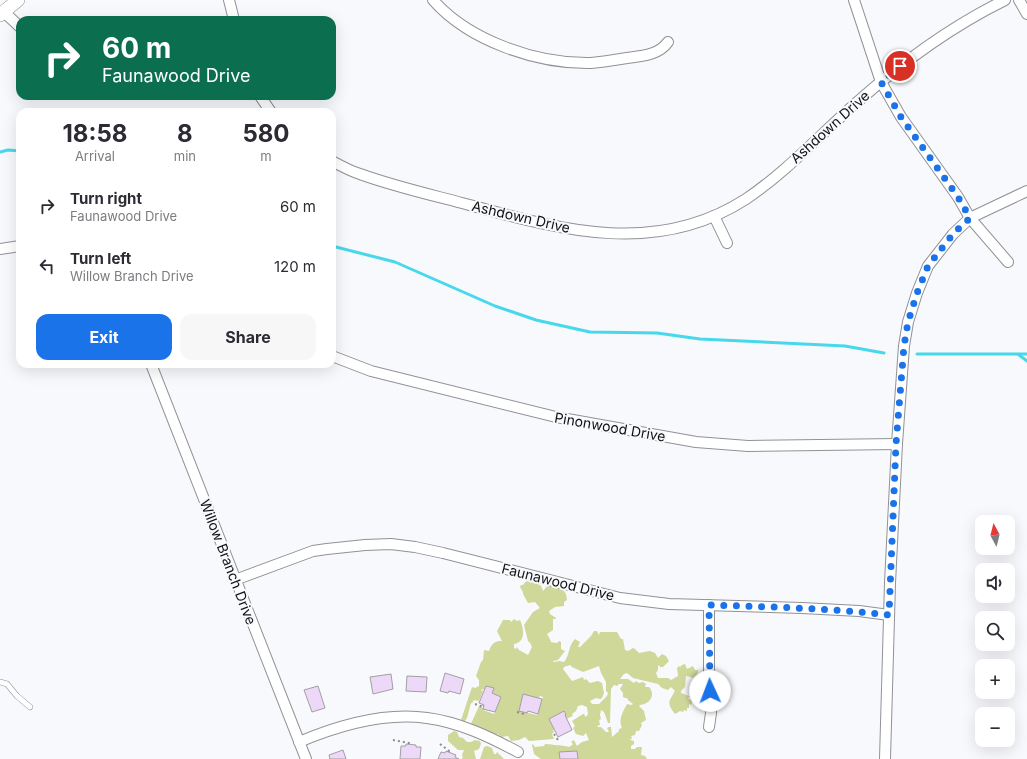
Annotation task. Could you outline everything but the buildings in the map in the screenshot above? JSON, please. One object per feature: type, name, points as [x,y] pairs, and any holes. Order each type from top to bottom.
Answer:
[{"type":"street","points":[[16,24],[2,13],[18,0]]},
{"type":"street","points":[[229,0],[233,16]]},
{"type":"street","points":[[433,0],[454,20],[489,41],[535,56],[589,63],[605,62],[652,54],[661,51],[668,42]]},
{"type":"street","points":[[854,0],[881,82],[901,117],[958,197],[970,218],[1008,262]]},
{"type":"street","name":"Ashdown Drive","points":[[336,163],[358,174],[392,185],[522,219],[579,231],[614,234],[673,229],[714,216],[746,199],[776,176],[856,103],[910,58],[954,27],[1005,0]]},
{"type":"street","points":[[1019,0],[1027,14]]},
{"type":"street","points":[[885,759],[896,444],[904,346],[908,322],[923,276],[934,257],[953,234],[970,218],[1027,191]]},
{"type":"street","points":[[714,216],[727,243]]},
{"type":"street","points":[[0,249],[16,247]]},
{"type":"street","name":"Pinonwood Drive","points":[[336,358],[392,376],[556,417],[696,442],[748,446],[896,444]]},
{"type":"street","name":"Willow Branch Drive","points":[[153,368],[306,759]]},
{"type":"street","name":"Faunawood Drive","points":[[235,580],[313,551],[365,545],[391,544],[443,553],[620,598],[669,604],[802,608],[859,611],[889,615]]},
{"type":"street","points":[[709,605],[709,680],[711,713],[709,727]]},
{"type":"street","points":[[299,742],[327,731],[354,723],[412,716],[450,723],[473,731],[518,752]]},
{"type":"lane","points":[[0,682],[7,684],[17,696],[30,707]]},
{"type":"path","points":[[475,704],[483,707],[483,705]]},
{"type":"path","points":[[517,712],[524,714]]},
{"type":"path","points":[[554,734],[558,740]]},
{"type":"path","points":[[393,740],[409,743],[408,744]]},
{"type":"path","points":[[440,744],[449,751],[448,752]]},
{"type":"green space","points":[[528,579],[538,581],[538,584],[541,586],[543,591],[549,584],[559,587],[566,593],[567,600],[564,602],[564,606],[555,607],[549,611],[550,614],[556,618],[553,619],[553,630],[547,634],[551,641],[550,642],[561,642],[561,649],[565,651],[558,660],[553,661],[554,662],[564,662],[575,639],[580,642],[578,647],[580,647],[594,631],[597,631],[599,635],[600,632],[617,632],[621,639],[623,639],[625,650],[628,651],[633,648],[639,653],[650,651],[655,653],[658,658],[662,654],[666,656],[669,661],[663,667],[658,666],[656,673],[658,678],[668,678],[671,680],[678,676],[677,668],[685,664],[687,669],[693,666],[695,670],[698,670],[697,677],[694,678],[686,676],[685,687],[681,691],[681,693],[689,696],[688,699],[691,700],[691,705],[689,704],[687,711],[680,711],[675,714],[669,704],[675,691],[671,687],[668,690],[662,688],[658,684],[633,678],[627,673],[620,679],[628,679],[634,683],[636,681],[639,683],[643,682],[646,684],[645,687],[649,687],[651,690],[651,699],[647,703],[639,706],[644,711],[646,720],[641,723],[642,725],[639,731],[636,731],[635,735],[631,736],[632,738],[630,740],[634,741],[631,749],[642,747],[641,755],[645,756],[647,759],[578,759],[577,752],[559,752],[560,759],[541,759],[534,754],[533,744],[535,747],[544,746],[545,744],[569,747],[573,744],[571,742],[574,740],[577,746],[582,742],[589,740],[586,733],[583,736],[576,734],[573,728],[575,726],[572,721],[583,714],[585,714],[584,715],[586,717],[588,714],[587,707],[582,705],[578,706],[576,711],[572,714],[573,716],[566,719],[566,714],[564,711],[549,719],[555,729],[553,730],[554,732],[552,734],[554,739],[529,741],[525,737],[519,740],[511,741],[508,736],[501,737],[498,734],[494,736],[470,726],[479,706],[485,709],[483,710],[494,714],[501,697],[492,693],[493,688],[486,686],[485,690],[481,690],[483,691],[479,701],[474,700],[471,703],[467,718],[463,724],[460,723],[472,687],[475,688],[479,686],[479,680],[476,676],[483,660],[484,650],[489,651],[494,643],[497,641],[502,641],[497,631],[503,620],[510,620],[511,622],[514,619],[517,621],[520,620],[523,635],[521,641],[514,644],[514,648],[516,649],[517,647],[519,650],[528,655],[532,647],[528,641],[524,625],[533,612],[540,608],[535,602],[528,603],[520,587]],"holes":[[[570,665],[583,672],[599,666],[606,682],[606,691],[608,693],[599,704],[592,704],[590,701],[596,698],[602,698],[604,693],[602,683],[598,681],[590,683],[586,679],[584,680],[583,677],[572,681],[563,669],[564,667]],[[619,684],[623,684],[620,689],[623,693],[623,697],[627,698],[633,704],[627,704],[621,719],[622,728],[619,729],[619,731],[612,737],[611,727],[607,728],[609,732],[606,732],[601,727],[597,726],[600,725],[599,720],[601,719],[601,710],[604,712],[608,723],[610,723],[611,689],[614,685],[617,686]],[[523,695],[538,699],[540,696],[543,697],[537,715],[519,711]]]},
{"type":"green space","points":[[454,731],[457,732],[459,737],[463,738],[467,742],[475,740],[480,741],[481,744],[479,749],[474,751],[476,759],[461,759],[463,758],[462,755],[464,750],[458,750],[448,741],[448,735]]},
{"type":"green space","points":[[487,746],[492,748],[494,754],[497,752],[504,759],[480,759],[484,747]]},
{"type":"waterway","points":[[0,152],[8,150],[16,151]]},
{"type":"waterway","points":[[336,247],[395,262],[495,306],[536,320],[590,332],[657,333],[700,339],[845,346],[884,353]]},
{"type":"waterway","points":[[917,354],[1027,354]]},
{"type":"waterway","points":[[1019,355],[1027,361]]},
{"type":"route","points":[[710,691],[709,605],[859,611],[889,615],[896,444],[904,346],[908,322],[923,276],[928,266],[953,234],[970,218],[958,197],[901,117],[881,82],[900,66]]}]
